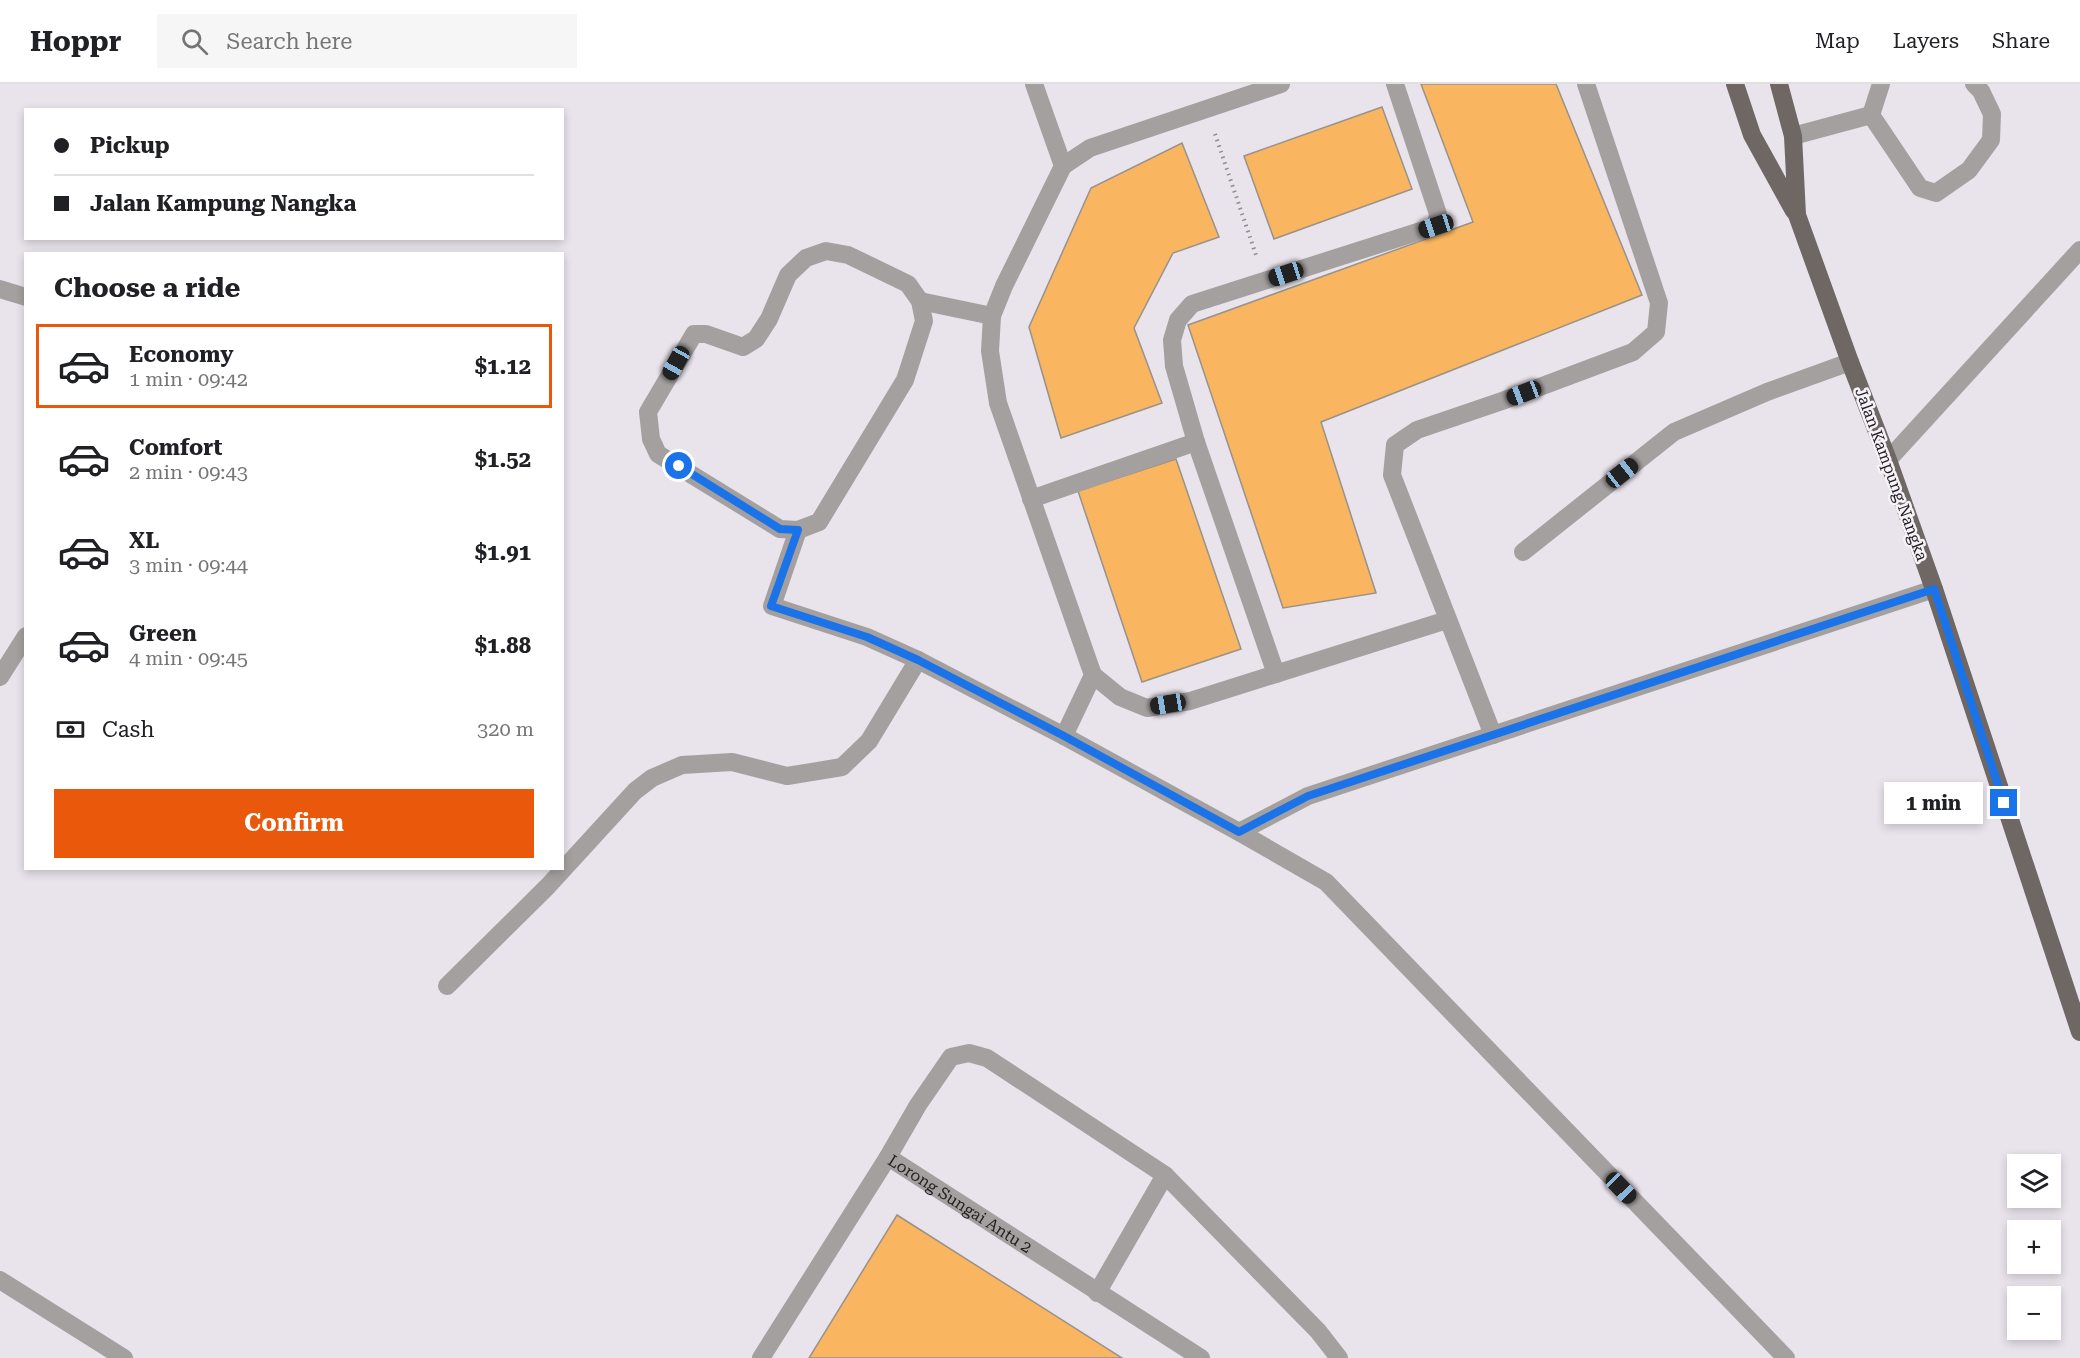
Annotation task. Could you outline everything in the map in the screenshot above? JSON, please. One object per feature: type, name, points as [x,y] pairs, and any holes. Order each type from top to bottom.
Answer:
[{"type":"main road","points":[[1735,84],[1752,135],[1797,215]]},
{"type":"main road","name":"Jalan Kampung Nangka","points":[[1779,84],[1793,136],[1797,215],[1934,589],[2080,1032]]},
{"type":"street","points":[[1034,84],[1063,166]]},
{"type":"street","points":[[1281,84],[1090,148],[1063,166],[1004,286],[992,316],[990,351],[998,403],[1093,675],[1120,697],[1147,708],[1190,701],[1447,620]]},
{"type":"street","points":[[1276,674],[1196,442],[1174,366],[1172,340],[1178,320],[1192,304],[1436,226],[1438,214],[1395,84]]},
{"type":"street","points":[[1492,735],[1392,475],[1395,445],[1417,430],[1633,352],[1656,332],[1659,303],[1586,84]]},
{"type":"street","points":[[1871,115],[1881,84]]},
{"type":"street","points":[[1871,115],[1920,188],[1936,193],[1969,170],[1991,140],[1992,114],[1981,91],[1974,84]]},
{"type":"street","points":[[1793,136],[1871,115]]},
{"type":"street","points":[[1888,460],[2080,250]]},
{"type":"street","points":[[826,251],[848,255],[908,284],[920,301],[924,321],[905,380],[819,522],[798,530],[780,529],[658,454],[651,439],[648,412],[694,334],[706,334],[743,347],[756,339],[769,319],[788,275],[806,258],[826,251]]},
{"type":"street","points":[[0,289],[24,296]]},
{"type":"street","points":[[920,301],[992,316]]},
{"type":"street","points":[[1523,552],[1674,432],[1767,392],[1850,362]]},
{"type":"street","points":[[1031,499],[1196,442]]},
{"type":"street","points":[[798,530],[771,606],[867,637],[918,660],[1064,736],[1326,882],[1786,1358]]},
{"type":"street","points":[[1239,832],[1308,796],[1934,589]]},
{"type":"street","points":[[0,677],[24,639]]},
{"type":"street","points":[[564,869],[635,791],[652,778],[682,765],[732,762],[788,776],[842,767],[868,741],[918,660]]},
{"type":"street","points":[[1064,736],[1093,675]]},
{"type":"street","points":[[447,986],[563,870]]},
{"type":"street","points":[[888,1157],[918,1105],[951,1057],[969,1053],[987,1058],[1165,1175],[1318,1331],[1339,1358]]},
{"type":"street","name":"Lorong Sungai Antu 2","points":[[761,1358],[888,1157],[1201,1358]]},
{"type":"street","points":[[1097,1293],[1165,1175]]},
{"type":"street","points":[[0,1280],[124,1358]]},
{"type":"path","points":[[1206,109],[1265,281]]},
{"type":"building","points":[[1421,84],[1556,84],[1642,295],[1321,422],[1376,593],[1283,608],[1188,325],[1473,222]]},
{"type":"building","points":[[1382,107],[1412,189],[1274,239],[1244,156]]},
{"type":"building","points":[[1182,143],[1219,237],[1173,253],[1134,328],[1162,403],[1061,438],[1029,327],[1091,188]]},
{"type":"building","points":[[1176,459],[1241,649],[1142,682],[1078,491]]},
{"type":"building","points":[[897,1215],[1122,1358],[809,1358]]},
{"type":"route","points":[[679,466],[780,529],[798,530],[771,606],[867,637],[918,660],[1064,736],[1239,832],[1308,796],[1934,589],[2004,803]]}]
